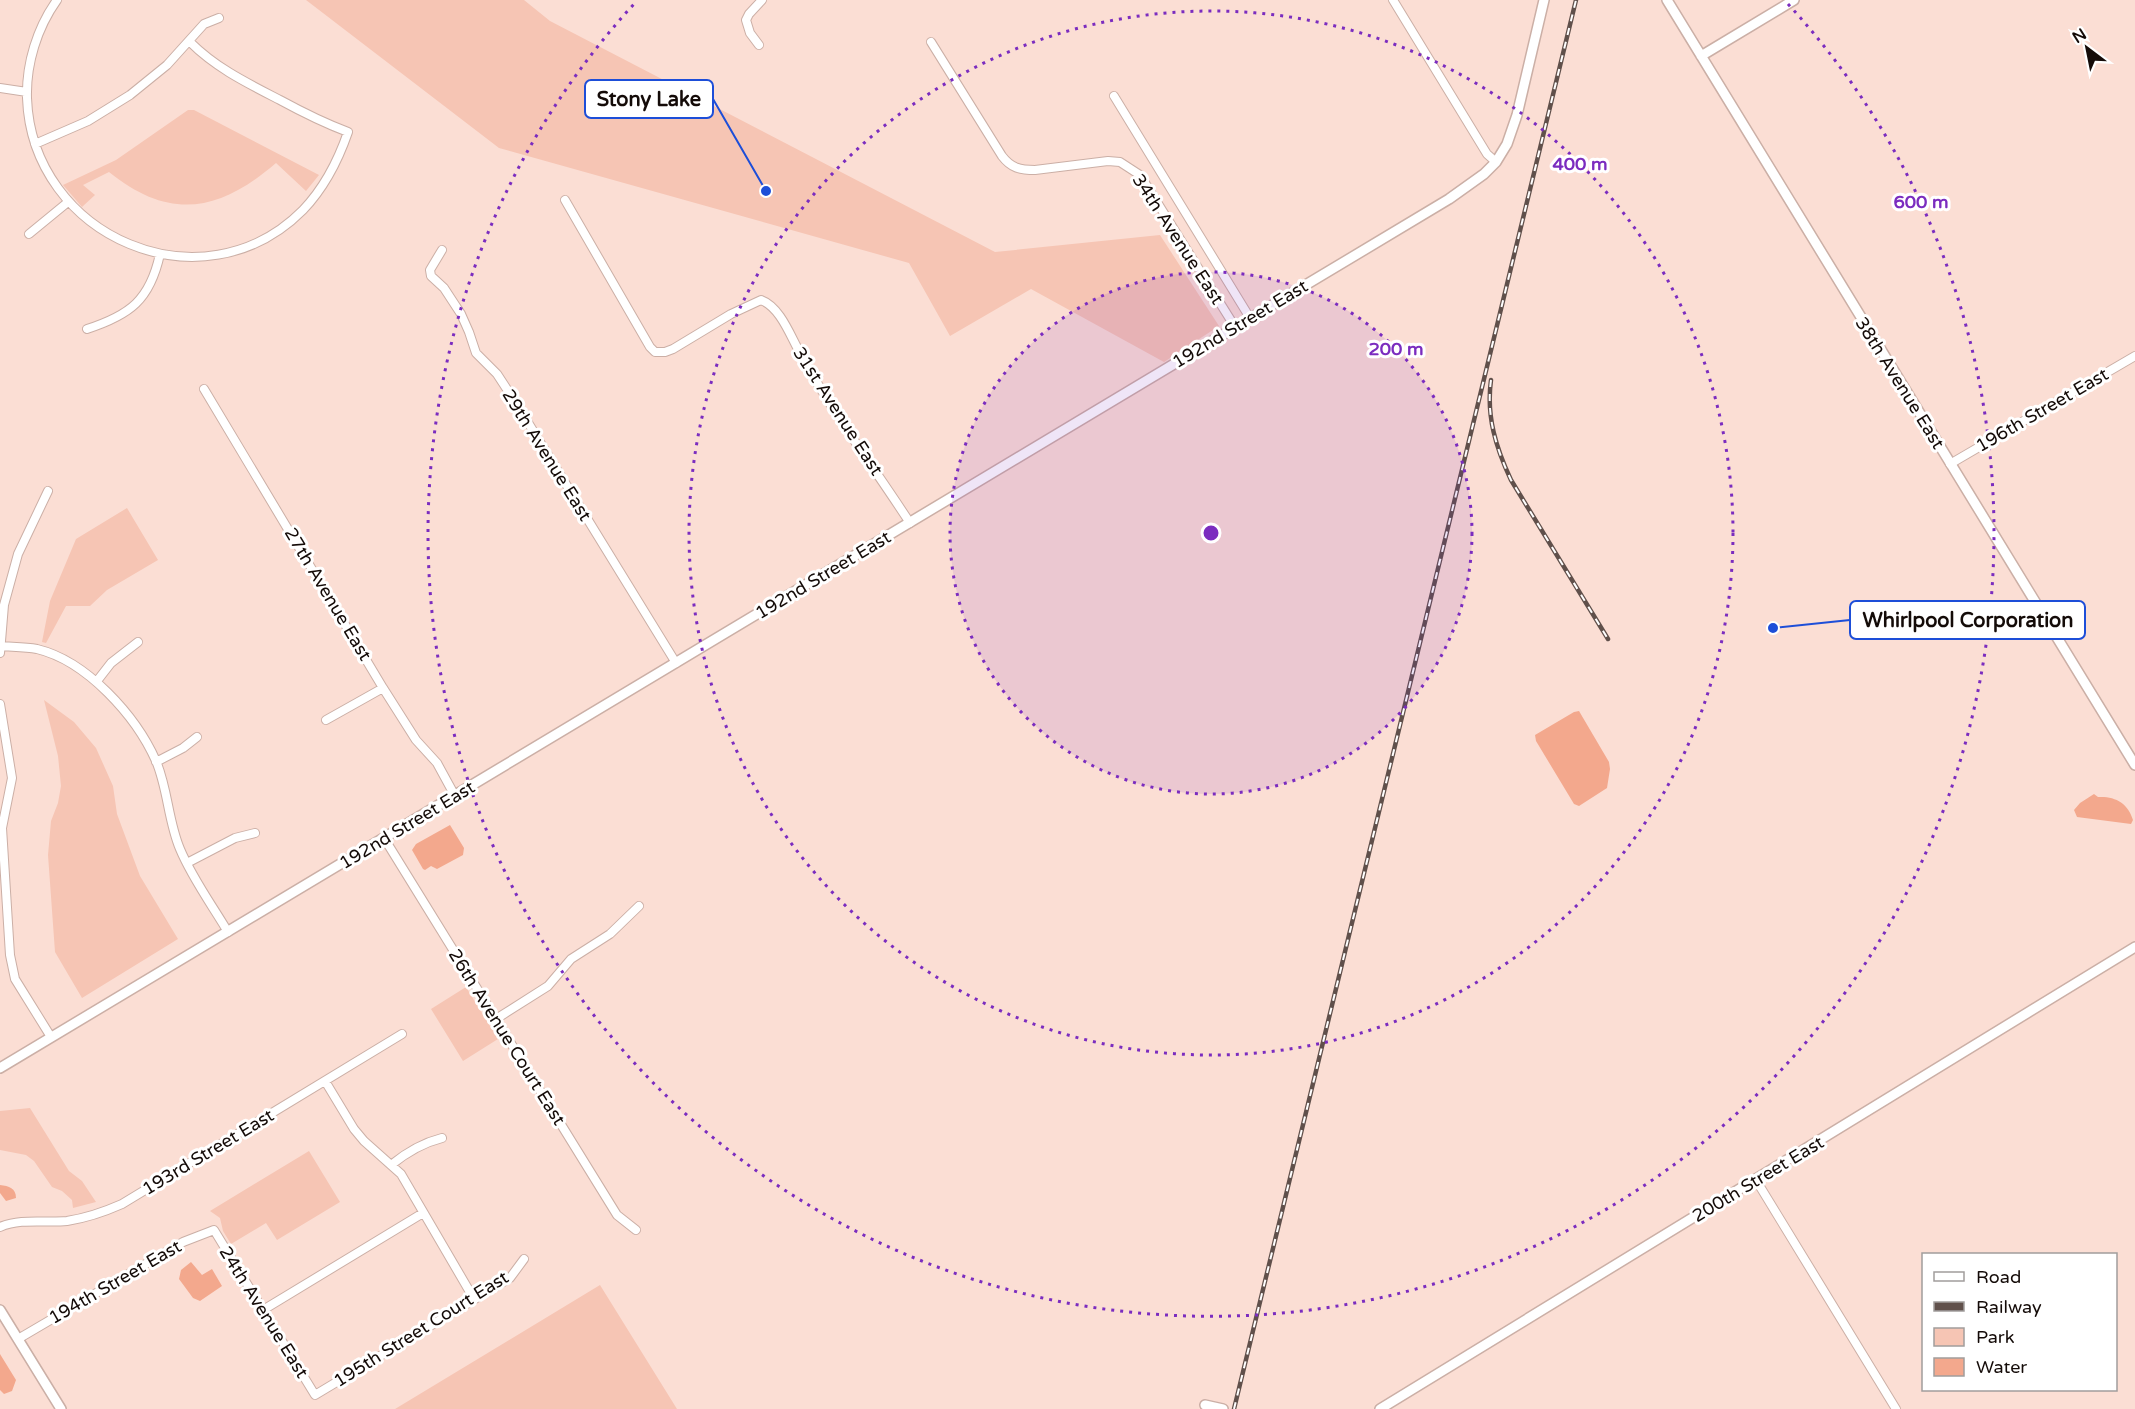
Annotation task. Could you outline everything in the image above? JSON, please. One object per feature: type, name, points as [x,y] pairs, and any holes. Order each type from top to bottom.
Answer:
[{"type":"street","points":[[57,0],[44,21],[28,72],[29,123],[35,144],[50,178],[68,202],[93,225],[135,247],[160,254],[192,256],[226,252],[273,233],[302,211],[317,194],[334,168],[348,132],[325,123],[234,77],[217,66],[190,42]]},
{"type":"street","points":[[759,45],[750,33],[746,20],[762,0]]},
{"type":"street","points":[[1393,0],[1487,154],[1496,162]]},
{"type":"street","name":"192nd Street East","points":[[0,1068],[1449,199],[1484,174],[1496,162],[1507,144],[1517,115],[1544,0]]},
{"type":"street","name":"38th Avenue East","points":[[1667,0],[2135,765]]},
{"type":"street","points":[[1701,56],[1794,0]]},
{"type":"street","points":[[35,144],[88,121],[111,108],[150,80],[190,42],[204,24],[219,18]]},
{"type":"street","name":"34th Avenue East","points":[[931,42],[1002,156],[1012,166],[1023,170],[1035,170],[1108,161],[1120,162],[1140,175],[1235,327]]},
{"type":"street","points":[[0,88],[27,92]]},
{"type":"street","points":[[1114,96],[1250,318]]},
{"type":"street","name":"31st Avenue East","points":[[565,200],[594,253],[655,352],[673,349],[738,310],[755,302],[765,301],[785,326],[814,380],[910,523]]},
{"type":"street","points":[[28,234],[68,202]]},
{"type":"street","name":"29th Avenue East","points":[[442,250],[430,270],[431,276],[444,288],[461,314],[476,353],[497,374],[676,663]]},
{"type":"street","points":[[87,329],[119,317],[139,302],[153,281],[160,254]]},
{"type":"street","name":"196th Street East","points":[[1950,464],[2135,356]]},
{"type":"street","name":"27th Avenue East","points":[[204,389],[383,688],[416,740],[436,763],[455,796]]},
{"type":"street","points":[[0,653],[4,605],[18,554],[48,491]]},
{"type":"street","points":[[97,681],[111,663],[138,642]]},
{"type":"street","points":[[0,646],[36,649],[59,658],[97,681],[137,726],[156,762],[172,826],[187,863],[228,932]]},
{"type":"street","points":[[326,720],[383,688]]},
{"type":"street","points":[[0,704],[12,778],[2,828],[10,955],[15,979],[51,1037]]},
{"type":"street","points":[[156,762],[183,748],[197,737]]},
{"type":"street","points":[[187,863],[235,838],[255,833]]},
{"type":"street","name":"26th Avenue Court East","points":[[384,838],[617,1215],[636,1230]]},
{"type":"street","points":[[496,1019],[548,986],[571,959],[610,934],[639,906]]},
{"type":"street","name":"200th Street East","points":[[1380,1409],[2135,947]]},
{"type":"street","name":"193rd Street East","points":[[0,1227],[15,1222],[66,1221],[98,1214],[122,1204],[402,1034]]},
{"type":"street","points":[[325,1081],[354,1129],[401,1174],[474,1299]]},
{"type":"street","points":[[392,1165],[402,1156],[425,1143],[442,1138]]},
{"type":"street","points":[[1756,1180],[1896,1409]]},
{"type":"street","points":[[263,1310],[423,1213]]},
{"type":"street","name":"24th Avenue East","points":[[214,1230],[315,1395]]},
{"type":"street","name":"194th Street East","points":[[18,1339],[183,1242],[214,1230]]},
{"type":"street","name":"195th Street Court East","points":[[315,1395],[510,1278],[524,1259]]},
{"type":"street","points":[[0,1310],[61,1409]]},
{"type":"street","points":[[1205,1405],[1223,1409]]},
{"type":"green space","points":[[306,0],[524,0],[550,21],[995,252],[1160,235],[1219,326],[1164,362],[1031,289],[950,336],[909,263],[499,148]]},
{"type":"green space","points":[[188,110],[194,110],[319,175],[306,191],[276,163],[234,192],[214,200],[194,204],[174,204],[153,198],[131,188],[109,172],[83,185],[95,195],[82,207],[63,185],[116,160]]},
{"type":"green space","points":[[127,508],[158,560],[107,590],[90,606],[66,606],[46,643],[42,642],[50,601],[76,539]]},
{"type":"green space","points":[[44,700],[74,722],[96,748],[113,786],[117,814],[140,876],[178,939],[82,998],[55,952],[48,855],[51,821],[61,786],[58,756]]},
{"type":"green space","points":[[466,987],[498,1039],[463,1061],[431,1009]]},
{"type":"green space","points":[[30,1108],[69,1171],[82,1181],[96,1202],[73,1208],[72,1200],[62,1191],[52,1187],[34,1161],[26,1155],[0,1150],[0,1111]]},
{"type":"green space","points":[[309,1151],[340,1202],[277,1240],[266,1223],[231,1244],[223,1231],[220,1218],[210,1211]]},
{"type":"green space","points":[[600,1285],[677,1409],[395,1409]]},
{"type":"water","points":[[1579,711],[1609,762],[1610,769],[1607,788],[1579,806],[1574,804],[1536,741],[1535,735]]},
{"type":"water","points":[[2094,794],[2098,797],[2115,799],[2124,805],[2131,814],[2133,820],[2131,824],[2077,817],[2074,810]]},
{"type":"water","points":[[450,825],[464,848],[463,855],[437,869],[431,866],[423,869],[412,850],[416,844]]},
{"type":"water","points":[[0,1185],[11,1188],[16,1198],[6,1201],[0,1193]]},
{"type":"water","points":[[191,1262],[202,1275],[212,1269],[222,1286],[200,1301],[193,1298],[179,1279],[181,1270]]},
{"type":"water","points":[[0,1354],[16,1380],[12,1391],[4,1394],[0,1390]]},
{"type":"railway","points":[[1234,1409],[1576,0]]},
{"type":"railway","points":[[1491,380],[1491,419],[1501,456],[1511,480],[1608,639]]},
{"type":"place","name":"Stony Lake","points":[[766,191]]},
{"type":"place","name":"Whirlpool Corporation","points":[[1773,628]]}]
